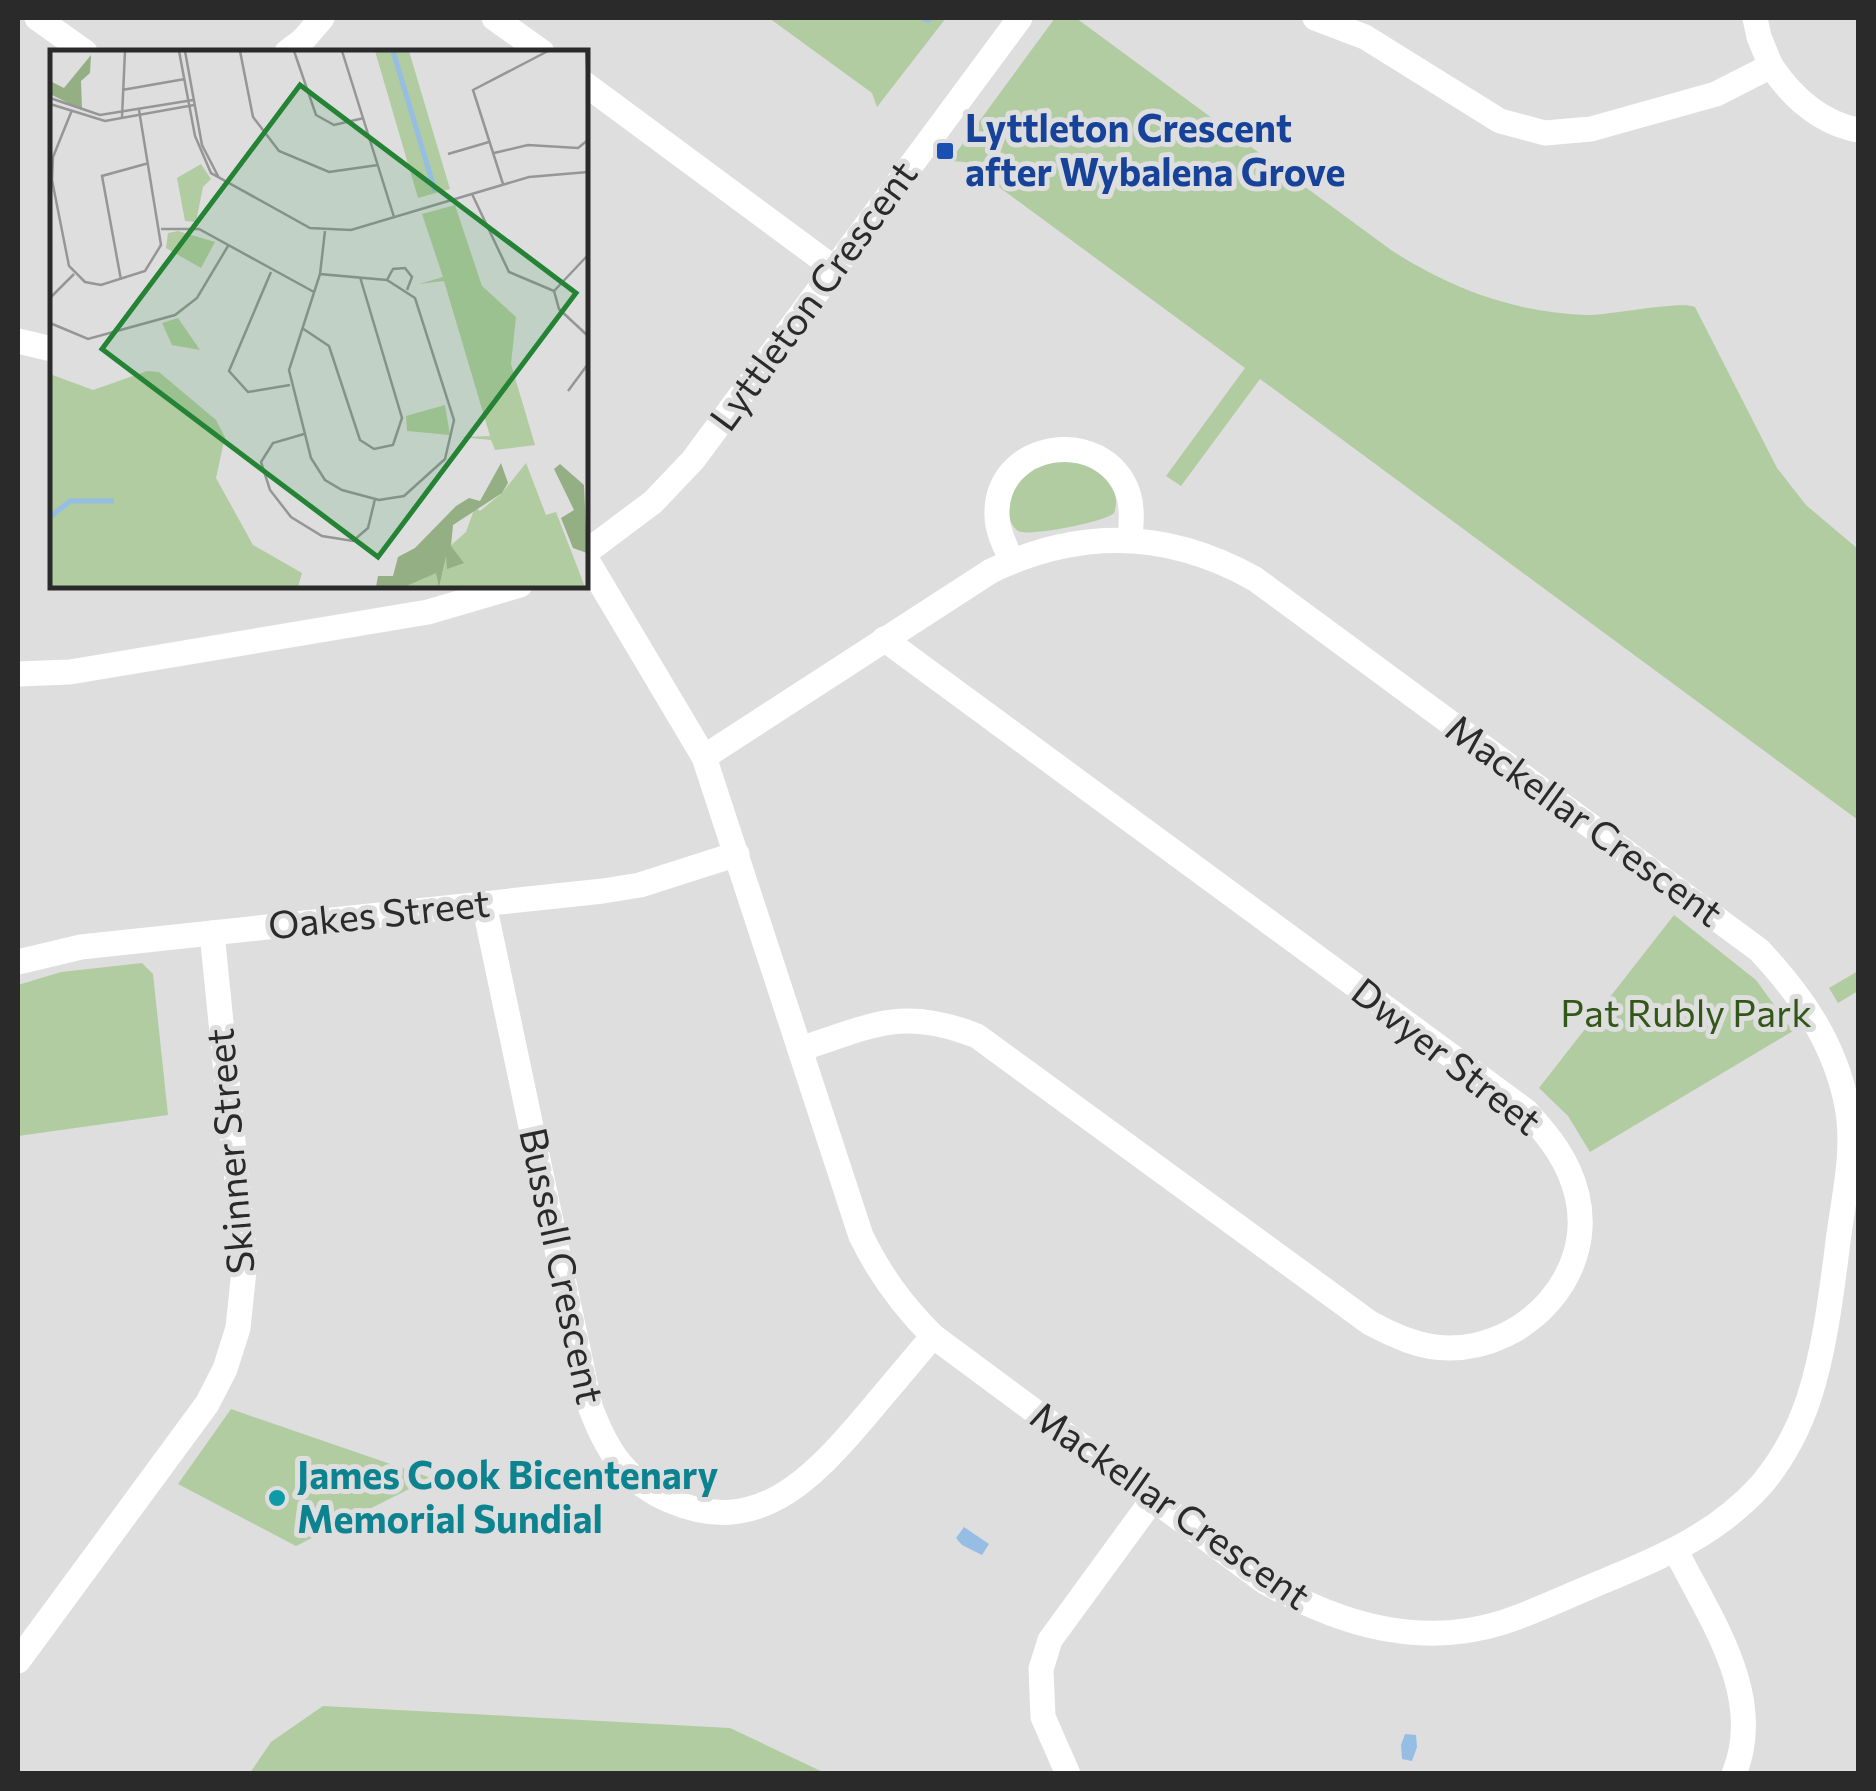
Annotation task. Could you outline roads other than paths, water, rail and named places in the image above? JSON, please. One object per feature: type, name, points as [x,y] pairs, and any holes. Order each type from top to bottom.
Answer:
[{"type":"street","points":[[38,18],[82,50]]},
{"type":"street","points":[[290,50],[322,18]]},
{"type":"street","points":[[494,18],[539,50]]},
{"type":"street","name":"Lyttleton Crescent","points":[[588,553],[653,502],[693,460],[1020,18]]},
{"type":"street","points":[[1315,18],[1365,38],[1500,121],[1545,133],[1591,128],[1716,94],[1770,66]]},
{"type":"street","points":[[1755,18],[1770,66],[1812,110],[1858,130]]},
{"type":"street","points":[[589,96],[835,269]]},
{"type":"street","points":[[18,341],[50,349]]},
{"type":"street","points":[[1012,561],[997,517],[1001,494],[1012,472],[1052,449],[1088,454],[1113,469],[1129,496],[1130,540]]},
{"type":"street","name":"Mackellar Crescent","points":[[588,560],[704,756],[861,1236],[888,1284],[933,1336],[1265,1582],[1308,1606],[1352,1623],[1396,1632],[1441,1634],[1504,1622],[1676,1551],[1732,1514],[1764,1482],[1789,1443],[1808,1400],[1848,1247],[1851,1150],[1847,1107],[1827,1042],[1804,1002],[1759,950],[1255,579],[1194,551],[1130,540],[1069,544],[1012,561],[704,756]]},
{"type":"street","points":[[18,674],[70,672],[428,612],[510,588]]},
{"type":"street","name":"Dwyer Street","points":[[800,1049],[900,1019],[946,1024],[977,1036],[1370,1324],[1417,1344],[1442,1348],[1481,1346],[1509,1336],[1544,1308],[1563,1284],[1575,1258],[1580,1229],[1578,1197],[1549,1136],[1526,1112],[884,639]]},
{"type":"street","name":"Oakes Street","points":[[18,962],[81,946],[640,885],[737,854]]},
{"type":"street","name":"Bussell Crescent","points":[[484,904],[590,1406],[602,1440],[625,1470],[653,1493],[701,1512],[734,1512],[776,1500],[808,1478],[836,1451],[933,1336]]},
{"type":"street","name":"Skinner Street","points":[[18,1661],[207,1404],[225,1369],[238,1328],[245,1260],[212,933]]},
{"type":"street","points":[[1068,1774],[1042,1717],[1041,1669],[1050,1640],[1153,1500]]},
{"type":"street","points":[[1676,1551],[1732,1663],[1742,1699],[1743,1752],[1734,1774]]},
{"type":"water","points":[[964,1527],[989,1544],[982,1555],[956,1538]]},
{"type":"water","points":[[1405,1734],[1416,1735],[1412,1761],[1402,1759]]},
{"type":"waterway","points":[[924,18],[928,20]]},
{"type":"place","name":"Lyttleton Crescent after Wybalena Grove","points":[[945,151]]},
{"type":"place","name":"James Cook Bicentenary Memorial Sundial","points":[[277,1498]]},
{"type":"park label","name":"Pat Rubly Park","points":[[1686,1014]]}]
